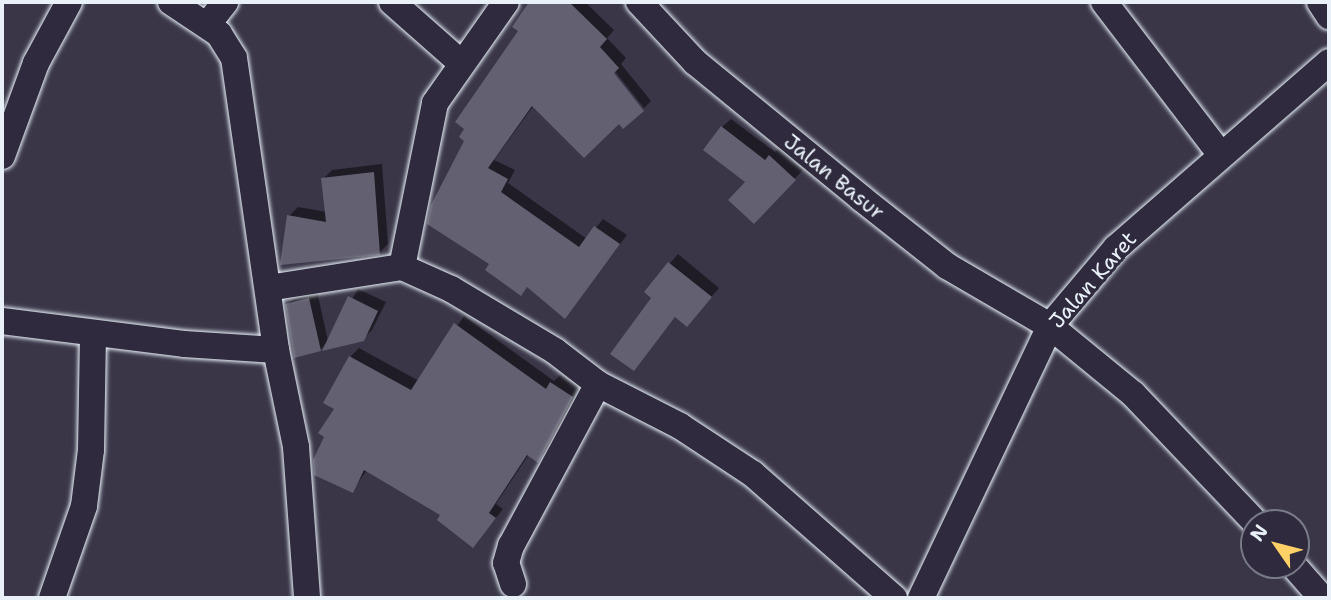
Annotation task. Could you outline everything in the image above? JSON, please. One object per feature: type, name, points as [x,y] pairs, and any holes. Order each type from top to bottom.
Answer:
[{"type":"street","points":[[2,156],[36,64],[69,2]]},
{"type":"street","points":[[171,2],[208,24],[233,58],[276,349],[296,447],[307,598]]},
{"type":"street","points":[[208,24],[225,2]]},
{"type":"street","points":[[392,2],[460,62]]},
{"type":"street","points":[[402,267],[435,103],[460,62],[506,2]]},
{"type":"street","name":"Jalan Basur","points":[[639,2],[695,62],[872,207],[947,266],[1050,326],[1133,394],[1243,509]]},
{"type":"street","points":[[1104,2],[1221,155]]},
{"type":"street","points":[[1320,2],[1329,16]]},
{"type":"street","name":"Jalan Karet","points":[[921,598],[1050,326],[1115,248],[1329,62]]},
{"type":"street","points":[[268,288],[402,267],[496,316],[555,351],[598,384],[680,426],[753,474],[894,598]]},
{"type":"street","points":[[2,321],[276,349]]},
{"type":"street","points":[[52,598],[84,506],[91,450],[93,332]]},
{"type":"street","points":[[513,584],[506,563],[511,546],[598,384]]},
{"type":"street","points":[[1305,579],[1322,598]]},
{"type":"building","points":[[529,2],[569,2],[607,39],[600,47],[619,68],[614,73],[644,111],[623,129],[619,124],[584,158],[532,106],[488,168],[508,179],[501,192],[579,247],[594,226],[620,244],[565,319],[527,287],[521,296],[485,270],[489,264],[427,224],[431,205],[464,141],[459,137],[464,129],[455,122],[518,31],[512,27]]},
{"type":"building","points":[[721,126],[765,160],[769,155],[796,180],[754,224],[728,200],[745,182],[703,150]]},
{"type":"building","points":[[374,172],[380,255],[280,265],[287,215],[326,222],[321,178]]},
{"type":"building","points":[[668,262],[712,297],[687,327],[675,317],[634,371],[610,354],[651,298],[644,292]]},
{"type":"building","points":[[348,296],[378,311],[364,341],[322,351]]},
{"type":"building","points":[[309,298],[321,351],[294,358],[285,304]]},
{"type":"building","points":[[454,323],[546,389],[550,382],[573,397],[538,463],[527,455],[489,513],[496,518],[473,548],[437,520],[440,515],[364,470],[353,493],[314,475],[313,460],[324,437],[318,433],[334,409],[323,403],[349,356],[411,390]]}]
